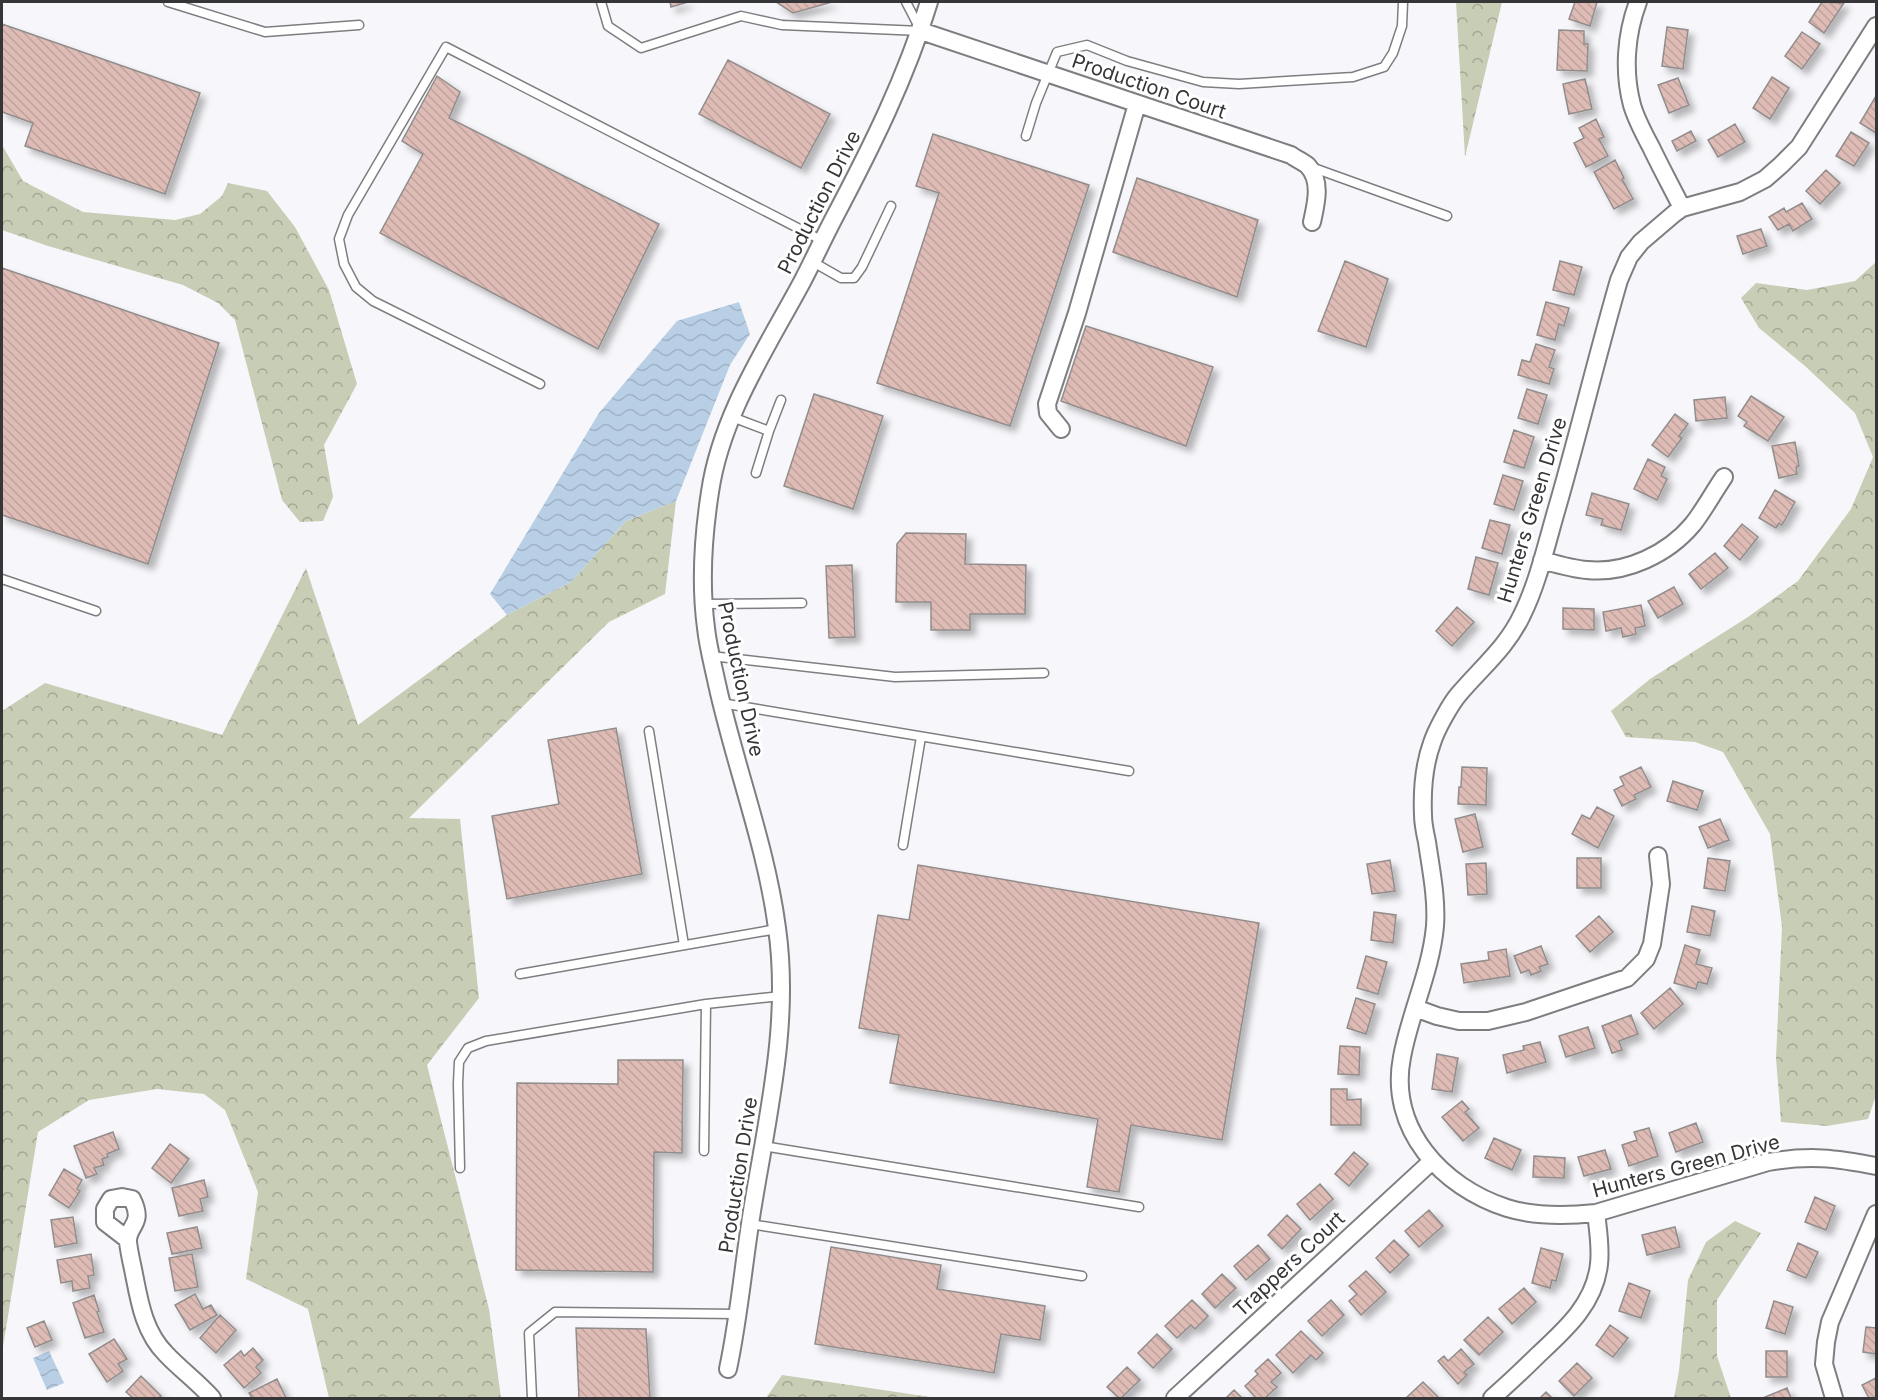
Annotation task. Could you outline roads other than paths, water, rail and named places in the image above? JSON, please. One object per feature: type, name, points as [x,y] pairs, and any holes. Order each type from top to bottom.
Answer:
[{"type":"street","name":"Production Drive","points":[[728,1369],[773,1092],[781,1026],[782,980],[771,895],[757,835],[727,729],[706,632],[702,566],[710,491],[717,458],[742,393],[813,262],[878,134],[921,31],[929,2]]},
{"type":"street","points":[[1638,2],[1631,20],[1626,71],[1632,106],[1644,135],[1682,208]]},
{"type":"street","name":"Hunters Green Drive","points":[[1876,26],[1799,147],[1781,165],[1765,179],[1740,192],[1682,208],[1641,242],[1629,257],[1619,280],[1542,560],[1523,613],[1513,633],[1499,652],[1457,696],[1433,741],[1426,767],[1423,816],[1436,901],[1435,928],[1430,958],[1401,1058],[1400,1081],[1401,1103],[1407,1122],[1417,1143],[1432,1161],[1460,1185],[1487,1199],[1508,1208],[1537,1214],[1596,1213],[1775,1161],[1813,1157],[1840,1159],[1876,1166]]},
{"type":"street","name":"Production Court","points":[[921,31],[1291,155],[1308,166]]},
{"type":"street","points":[[1061,429],[1048,413],[1047,404],[1080,302],[1137,104]]},
{"type":"street","points":[[1308,166],[1314,176],[1317,190],[1312,222]]},
{"type":"street","points":[[1542,560],[1585,570],[1607,571],[1630,566],[1678,539],[1693,523],[1724,477]]},
{"type":"street","points":[[1415,1008],[1459,1021],[1488,1021],[1526,1012],[1627,978],[1646,959],[1652,944],[1661,884],[1658,856]]},
{"type":"street","name":"Trappers Court","points":[[1175,1398],[1432,1161]]},
{"type":"street","points":[[1492,1398],[1570,1325],[1583,1308],[1592,1291],[1599,1265],[1596,1213]]},
{"type":"street","points":[[1834,1398],[1824,1364],[1830,1322],[1876,1214]]},
{"type":"street","points":[[127,1239],[140,1305],[152,1336],[164,1353],[201,1385],[212,1398]]},
{"type":"lane","points":[[168,2],[265,32],[359,26]]},
{"type":"lane","points":[[601,2],[608,26],[641,48],[741,16],[782,25],[921,31],[906,2]]},
{"type":"lane","points":[[1026,136],[1057,52],[1087,45],[1127,61],[1203,81],[1239,84],[1353,77],[1384,67],[1393,53],[1402,26],[1403,2]]},
{"type":"lane","points":[[540,384],[374,301],[356,287],[344,264],[339,239],[348,215],[447,47],[823,241]]},
{"type":"lane","points":[[1308,166],[1447,216]]},
{"type":"lane","points":[[813,262],[841,278],[854,278],[862,267],[891,206]]},
{"type":"lane","points":[[756,473],[781,400]]},
{"type":"lane","points":[[732,417],[770,431]]},
{"type":"lane","points":[[2,579],[96,611]]},
{"type":"lane","points":[[703,604],[802,603]]},
{"type":"lane","points":[[711,656],[895,676],[1044,672]]},
{"type":"lane","points":[[722,703],[1129,771]]},
{"type":"lane","points":[[649,731],[684,945]]},
{"type":"lane","points":[[903,845],[921,736]]},
{"type":"lane","points":[[520,974],[777,929]]},
{"type":"lane","points":[[460,1168],[459,1062],[468,1048],[486,1041],[706,1004],[782,996]]},
{"type":"lane","points":[[704,1151],[706,1004]]},
{"type":"lane","points":[[763,1146],[1139,1207]]},
{"type":"lane","points":[[750,1224],[1082,1276]]},
{"type":"lane","points":[[532,1398],[529,1333],[555,1312],[738,1314]]},
{"type":"water","points":[[739,302],[750,334],[730,365],[676,501],[626,521],[571,582],[507,615],[490,594],[599,413],[677,321]]},
{"type":"water","points":[[49,1351],[64,1383],[47,1390],[33,1358]]}]
